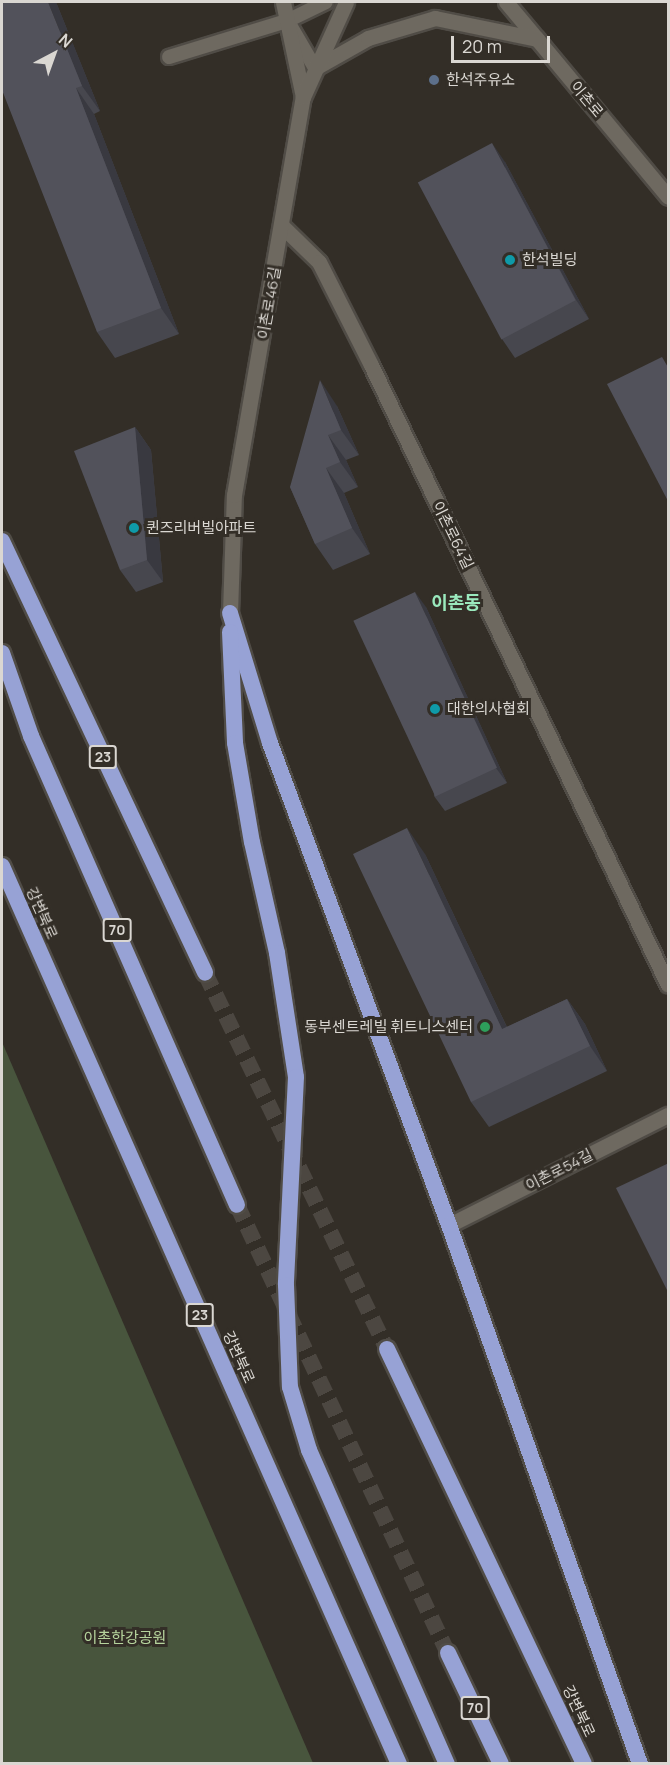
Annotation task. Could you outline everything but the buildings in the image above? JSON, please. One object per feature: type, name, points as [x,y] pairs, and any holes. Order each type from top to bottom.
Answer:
[{"type":"highway","name":"23","points":[[2,541],[205,972]]},
{"type":"highway","points":[[230,613],[270,743],[449,1225],[640,1764]]},
{"type":"highway","points":[[230,613],[235,743],[252,842],[277,953],[296,1077],[286,1285],[290,1387],[309,1450],[447,1764]]},
{"type":"highway","name":"70","points":[[2,653],[32,736],[237,1205]]},
{"type":"highway","name":"강변북로","points":[[2,866],[399,1764]]},
{"type":"highway","name":"강변북로","points":[[387,1349],[584,1764]]},
{"type":"highway","name":"70","points":[[448,1653],[501,1764]]},
{"type":"street","points":[[283,2],[303,98]]},
{"type":"street","name":"이촌로46길","points":[[230,613],[234,495],[283,227],[303,98],[346,2]]},
{"type":"street","name":"이촌로","points":[[506,2],[669,197]]},
{"type":"street","points":[[315,68],[368,38],[435,18],[537,39]]},
{"type":"street","name":"이촌로64길","points":[[283,227],[319,262],[669,985]]},
{"type":"street","name":"이촌로54길","points":[[449,1225],[669,1115]]},
{"type":"lane","points":[[169,57],[287,21],[326,2]]},
{"type":"lane","points":[[287,21],[315,68]]},
{"type":"green space","name":"이촌한강공원","points":[[2,1042],[313,1763],[2,1763]]},
{"type":"tunnel","points":[[205,973],[387,1349]]},
{"type":"tunnel","points":[[237,1205],[448,1653]]},
{"type":"place","name":"한석주유소","points":[[434,80]]},
{"type":"place","name":"한석빌딩","points":[[510,260]]},
{"type":"place","name":"퀸즈리버빌아파트","points":[[134,528]]},
{"type":"place","name":"대한의사협회","points":[[435,709]]},
{"type":"place","name":"동부센트레빌 휘트니스센터","points":[[485,1027]]},
{"type":"district","name":"이촌동","points":[[456,602]]}]
